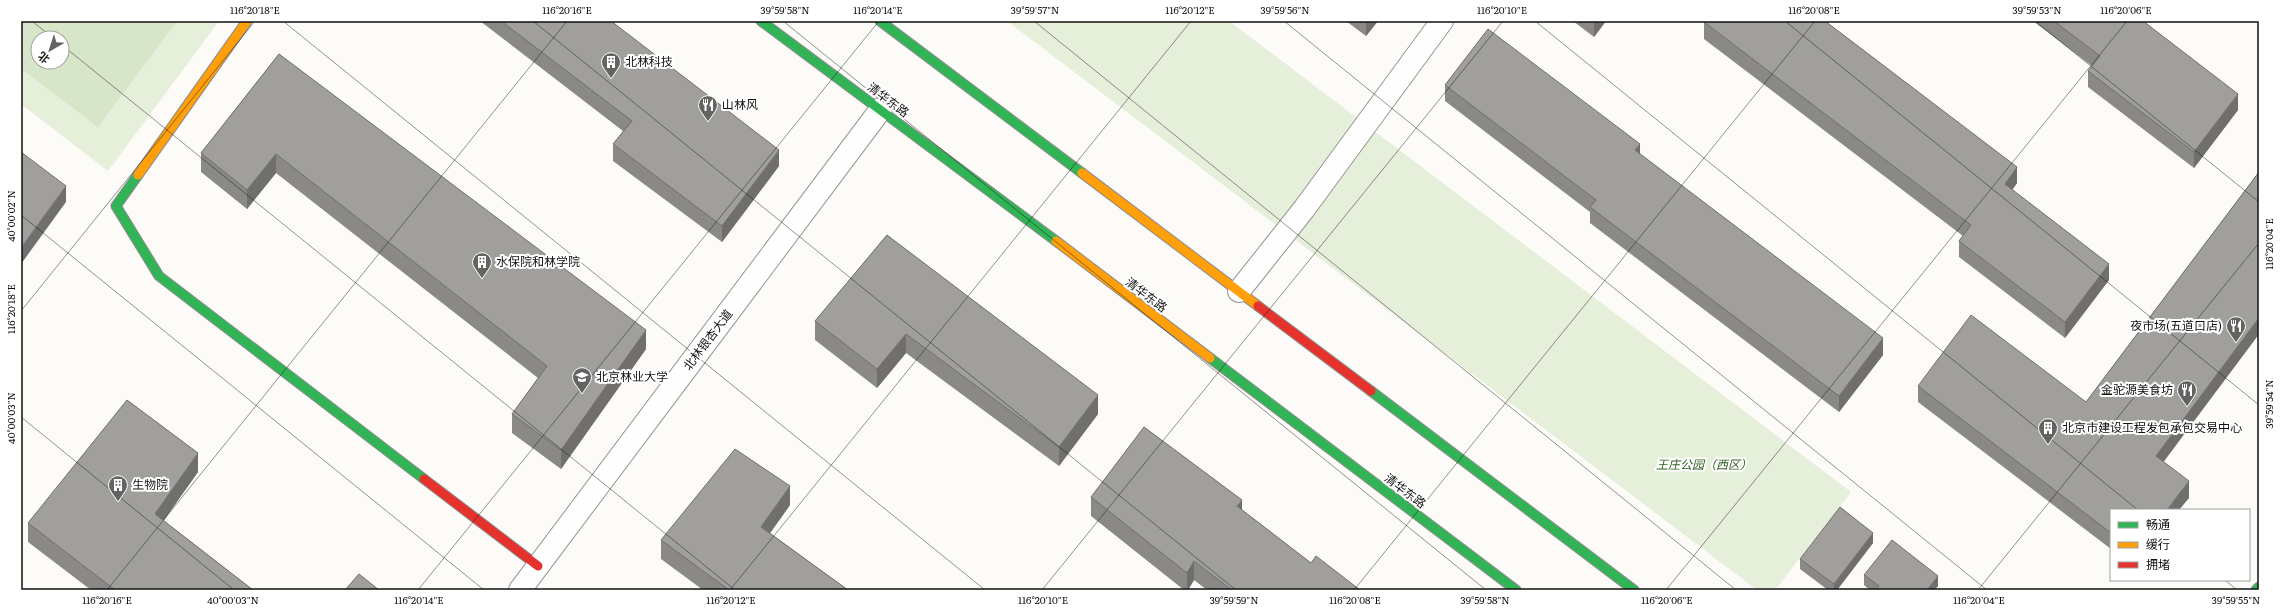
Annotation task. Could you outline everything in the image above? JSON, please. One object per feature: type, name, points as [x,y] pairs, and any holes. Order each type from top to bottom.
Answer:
[{"type":"main road","points":[[247,21],[116,206],[159,276],[538,566]]},
{"type":"main road","name":"清华东路","points":[[761,21],[881,109],[1516,590]]},
{"type":"main road","points":[[880,21],[1634,590]]},
{"type":"main road","points":[[2256,590],[2259,587]]},
{"type":"street","points":[[1239,292],[1304,209],[1442,21]]},
{"type":"street","name":"北林银杏大道","points":[[520,590],[881,109]]},
{"type":"green space","points":[[21,21],[219,21],[108,171],[21,104]]},
{"type":"green space","points":[[21,21],[177,21],[98,127],[21,69]]},
{"type":"green space","name":"王庄公园（西区）","points":[[1007,21],[1229,21],[1851,492],[1775,590],[1757,590]]},
{"type":"building","name":"北林科技","points":[[501,21],[611,21],[779,150],[722,226],[613,144],[632,121]]},
{"type":"building","points":[[1825,21],[2017,167],[2005,184],[2109,264],[2065,322],[1959,241],[1971,225],[1704,22]]},
{"type":"building","points":[[2054,21],[2143,21],[2238,94],[2194,152],[2088,71],[2100,56]]},
{"type":"building","points":[[1488,29],[1640,144],[1635,150],[1883,338],[1839,396],[1590,207],[1596,200],[1445,85]]},
{"type":"building","name":"水保院和林学院","points":[[279,54],[646,330],[561,450],[512,414],[547,366],[276,154],[247,190],[201,153]]},
{"type":"building","points":[[21,152],[66,186],[21,248]]},
{"type":"building","points":[[2259,172],[2259,318],[2156,456],[2189,481],[2168,509],[2110,509],[2110,532],[1918,386],[1971,315],[2086,402]]},
{"type":"building","points":[[887,235],[1098,395],[1059,447],[906,334],[877,369],[815,321]]},
{"type":"building","name":"生物院","points":[[127,400],[198,453],[155,514],[253,590],[115,590],[28,523]]},
{"type":"building","points":[[1144,427],[1242,500],[1237,506],[1311,563],[1316,556],[1360,590],[1232,590],[1194,561],[1187,573],[1091,497]]},
{"type":"building","points":[[735,449],[790,486],[761,527],[848,590],[729,590],[661,540]]},
{"type":"building","points":[[1840,507],[1873,533],[1834,584],[1800,559]]},
{"type":"building","points":[[1892,540],[1938,576],[1927,590],[1876,590],[1879,586],[1864,575]]},
{"type":"building","points":[[359,574],[379,590],[345,590]]},
{"type":"traffic: fast","points":[[761,21],[1056,241]]},
{"type":"traffic: fast","points":[[880,21],[1082,173]]},
{"type":"traffic: fast","points":[[138,175],[116,206],[159,276],[424,479]]},
{"type":"traffic: fast","points":[[1210,358],[1516,590]]},
{"type":"traffic: fast","points":[[1371,391],[1634,590]]},
{"type":"traffic: fast","points":[[2256,590],[2259,587]]},
{"type":"traffic: slow","points":[[138,175],[247,21]]},
{"type":"traffic: slow","points":[[1082,173],[1258,306]]},
{"type":"traffic: slow","points":[[1056,241],[1210,358]]},
{"type":"traffic: jam","points":[[1258,306],[1371,391]]},
{"type":"traffic: jam","points":[[424,479],[538,566]]},
{"type":"place","name":"北林科技","points":[[611,79]]},
{"type":"place","name":"山林风","points":[[708,122]]},
{"type":"place","name":"水保院和林学院","points":[[482,279]]},
{"type":"place","name":"夜市场(五道口店)","points":[[2236,343]]},
{"type":"place","name":"北京林业大学","points":[[582,394]]},
{"type":"place","name":"金驼源美食坊","points":[[2187,407]]},
{"type":"place","name":"北京市建设工程发包承包交易中心","points":[[2048,445]]},
{"type":"place","name":"生物院","points":[[118,502]]}]
